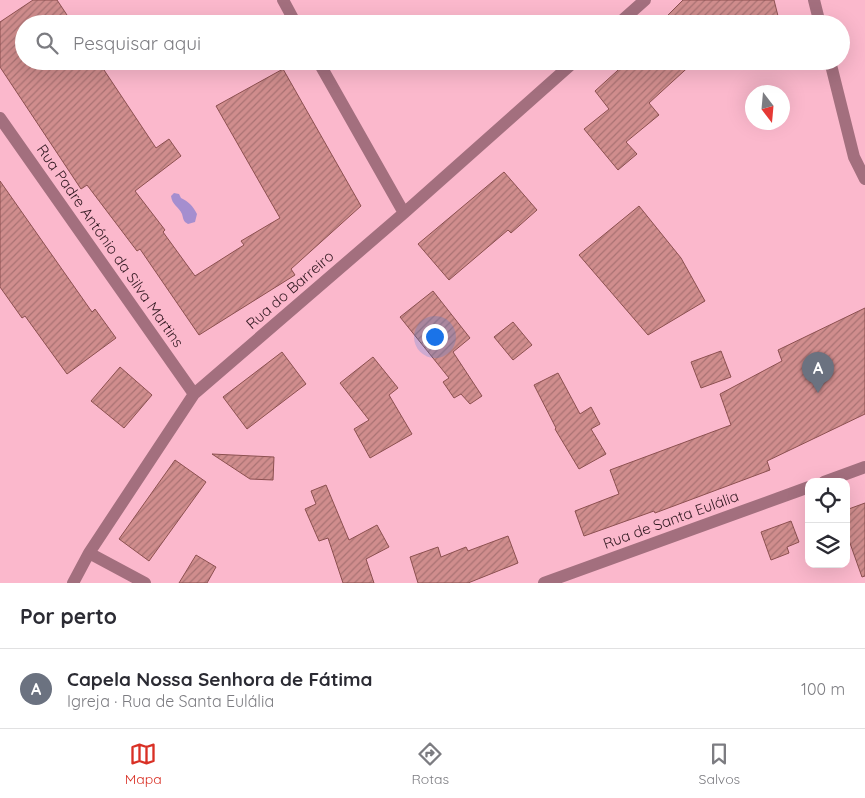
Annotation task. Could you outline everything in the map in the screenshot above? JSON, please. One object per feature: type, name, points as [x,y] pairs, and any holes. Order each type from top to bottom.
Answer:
[{"type":"street","points":[[283,0],[291,15]]},
{"type":"street","points":[[628,15],[644,0]]},
{"type":"street","points":[[814,0],[818,15]]},
{"type":"street","points":[[323,70],[404,213]]},
{"type":"street","name":"Rua do Barreiro","points":[[73,583],[89,553],[194,394],[404,213],[565,70]]},
{"type":"street","points":[[832,70],[854,157],[865,179]]},
{"type":"street","name":"Rua Padre António da Silva Martins","points":[[0,118],[194,394]]},
{"type":"street","points":[[835,478],[865,467]]},
{"type":"street","name":"Rua de Santa Eulália","points":[[544,583],[805,488]]},
{"type":"street","points":[[89,553],[145,583]]},
{"type":"shaded area","points":[[174,193],[179,194],[194,209],[197,214],[195,222],[188,224],[184,221],[181,212],[172,199],[171,196]]},
{"type":"building","points":[[33,0],[57,0],[67,15],[15,15],[15,70],[104,70],[156,148],[169,139],[181,156],[135,191],[165,230],[163,232],[195,276],[244,245],[241,241],[280,218],[216,106],[281,70],[284,70],[361,206],[291,269],[295,275],[199,335],[140,249],[137,251],[87,185],[81,189],[0,67],[0,22]]},
{"type":"building","points":[[683,0],[774,0],[778,15],[668,15]]},
{"type":"building","points":[[618,70],[685,70],[649,103],[659,115],[626,142],[637,154],[618,170],[584,129],[609,109],[595,91]]},
{"type":"building","points":[[504,172],[537,210],[511,233],[508,230],[449,280],[418,244]]},
{"type":"building","points":[[0,181],[92,312],[95,309],[116,338],[67,374],[25,316],[22,318],[0,287]]},
{"type":"building","points":[[639,206],[681,258],[705,301],[648,335],[579,255]]},
{"type":"building","points":[[433,291],[470,338],[453,352],[482,396],[470,404],[461,394],[454,398],[443,382],[449,378],[400,317]]},
{"type":"building","points":[[865,308],[865,414],[767,461],[770,470],[655,513],[654,511],[584,536],[575,511],[619,494],[610,470],[731,425],[720,394],[782,361],[778,350]]},
{"type":"building","points":[[513,322],[532,345],[513,360],[494,337]]},
{"type":"building","points":[[721,351],[731,377],[701,388],[691,362]]},
{"type":"building","points":[[282,352],[306,384],[247,429],[223,397]]},
{"type":"building","points":[[373,357],[398,388],[389,395],[412,434],[370,458],[354,429],[369,420],[340,383]]},
{"type":"building","points":[[120,367],[152,395],[124,428],[91,401]]},
{"type":"building","points":[[558,373],[580,414],[591,407],[600,424],[591,429],[606,454],[579,469],[555,429],[534,385]]},
{"type":"building","points":[[212,454],[274,457],[273,480],[250,479]]},
{"type":"building","points":[[175,460],[206,482],[149,561],[119,539]]},
{"type":"building","points":[[326,485],[349,540],[377,525],[389,547],[366,559],[374,583],[343,583],[328,538],[319,541],[305,509],[316,504],[311,491]]},
{"type":"building","points":[[865,503],[865,576],[862,577],[850,543],[850,509]]},
{"type":"building","points":[[791,521],[799,542],[787,547],[789,553],[771,560],[761,532]]},
{"type":"building","points":[[508,536],[518,563],[468,583],[418,583],[410,557],[438,547],[441,557],[466,547],[468,551]]},
{"type":"building","points":[[196,555],[216,567],[207,583],[179,583]]},
{"type":"place","name":"Capela Nossa Senhora de Fátima","points":[[818,393]]}]
